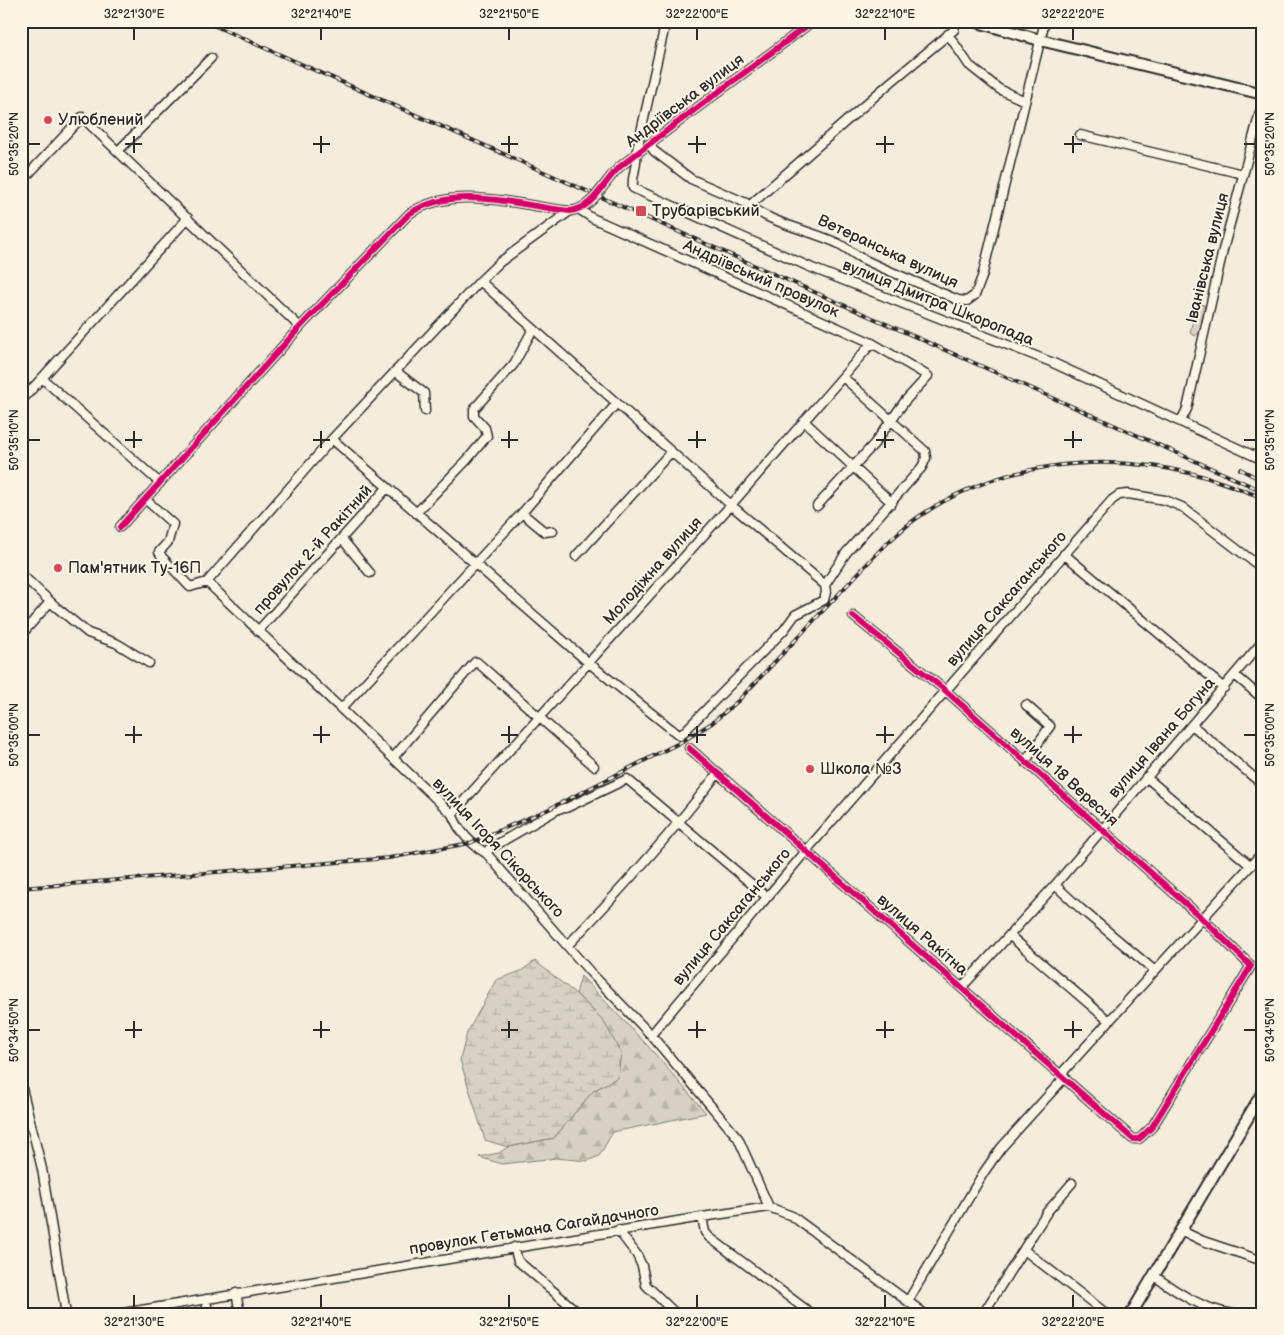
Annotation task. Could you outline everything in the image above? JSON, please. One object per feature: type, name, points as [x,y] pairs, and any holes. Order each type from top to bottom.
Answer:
[{"type":"main road","points":[[974,21],[1040,40],[1263,94]]},
{"type":"main road","points":[[1131,1314],[1263,1092]]},
{"type":"street","points":[[636,154],[666,21]]},
{"type":"street","name":"Андріївська вулиця","points":[[580,210],[588,205],[615,171],[813,21]]},
{"type":"street","points":[[750,206],[891,82],[954,30],[956,21]]},
{"type":"street","name":"Ветеранська вулиця","points":[[650,145],[654,151],[691,179],[768,216],[839,244],[861,258],[894,273],[958,300],[967,301],[975,295],[982,277],[1045,21]]},
{"type":"street","points":[[948,34],[969,65],[998,89],[1025,101]]},
{"type":"street","points":[[118,151],[211,58]]},
{"type":"street","name":"Іванівська вулиця","points":[[1181,422],[1187,409],[1223,250],[1263,101]]},
{"type":"street","points":[[21,182],[82,117],[300,327]]},
{"type":"street","points":[[1080,135],[1243,174]]},
{"type":"street","name":"вулиця Дмитра Шкоропада","points":[[636,154],[637,163],[632,181],[633,188],[812,268],[1051,362],[1263,460]]},
{"type":"street","points":[[120,527],[300,327],[396,225],[422,205],[437,200],[497,201],[570,211],[580,210]]},
{"type":"street","name":"Андріївський провулок","points":[[580,210],[592,218],[872,344],[928,376],[905,401],[892,422]]},
{"type":"street","points":[[146,499],[173,524],[168,542],[159,552],[162,557],[190,587],[207,582],[332,439],[480,281],[500,262],[570,211]]},
{"type":"street","points":[[21,402],[188,218]]},
{"type":"street","points":[[480,281],[730,505],[825,585]]},
{"type":"street","points":[[416,513],[468,460],[487,436],[485,428],[474,416],[474,409],[514,364],[533,329]]},
{"type":"street","name":"Молодіжна вулиця","points":[[452,814],[589,663],[872,344]]},
{"type":"street","points":[[395,371],[424,393],[425,410]]},
{"type":"street","points":[[332,439],[589,663],[680,736],[784,630],[796,615],[824,600],[825,585],[846,553],[922,467],[926,458],[925,451],[843,376]]},
{"type":"street","points":[[43,379],[160,483]]},
{"type":"street","points":[[341,709],[522,513],[617,403]]},
{"type":"street","points":[[804,421],[892,502]]},
{"type":"street","points":[[817,506],[892,422]]},
{"type":"street","points":[[576,556],[671,452]]},
{"type":"street","name":"провулок 2-й Ракітний","points":[[258,631],[292,591],[342,540],[388,488]]},
{"type":"street","name":"вулиця Саксаганського","points":[[651,1035],[806,850],[1112,500],[1119,495],[1128,494],[1165,500],[1182,507],[1263,569]]},
{"type":"street","points":[[522,513],[545,535],[553,531]]},
{"type":"street","points":[[342,540],[370,573]]},
{"type":"street","points":[[1064,554],[1224,688]]},
{"type":"street","points":[[21,574],[50,602],[88,633],[116,643],[149,663]]},
{"type":"street","name":"вулиця Ігоря Сікорського","points":[[207,582],[452,814],[458,828],[470,843],[488,854],[590,972],[651,1035],[738,1138],[769,1208]]},
{"type":"street","points":[[21,635],[50,602]]},
{"type":"street","name":"вулиця 18 Вересня","points":[[853,616],[946,691],[1203,918],[1251,966],[1152,1127],[1139,1139]]},
{"type":"street","name":"вулиця Івана Богуна","points":[[962,987],[1054,884],[1263,641]]},
{"type":"street","points":[[393,758],[475,662],[594,766]]},
{"type":"street","points":[[1235,675],[1263,699]]},
{"type":"street","points":[[1025,762],[1050,726],[1026,705]]},
{"type":"street","points":[[1192,725],[1263,785]]},
{"type":"street","name":"вулиця Ракітна","points":[[689,748],[1063,1075],[1133,1139],[1139,1139]]},
{"type":"street","points":[[568,945],[637,874],[680,823],[718,773]]},
{"type":"street","points":[[1146,778],[1251,866]]},
{"type":"street","points":[[488,854],[489,849],[560,808],[566,808],[628,779],[767,897]]},
{"type":"street","points":[[908,1301],[984,1172],[1001,1148],[1110,1020],[1263,852]]},
{"type":"street","points":[[1054,884],[1081,910],[1155,971]]},
{"type":"street","points":[[1009,935],[1110,1020]]},
{"type":"street","points":[[21,1084],[42,1169],[66,1314]]},
{"type":"street","points":[[983,1314],[1047,1212],[1072,1182]]},
{"type":"street","name":"провулок Гетьмана Сагайдачного","points":[[117,1314],[618,1230],[769,1208],[792,1216],[925,1314]]},
{"type":"street","points":[[702,1217],[705,1232],[710,1237],[812,1314]]},
{"type":"street","points":[[618,1230],[637,1255],[642,1266],[646,1286],[676,1314]]},
{"type":"street","points":[[1180,1230],[1203,1241],[1263,1261]]},
{"type":"street","points":[[514,1247],[518,1261],[580,1314]]},
{"type":"street","points":[[1024,1250],[1107,1314]]},
{"type":"street","points":[[1154,1275],[1180,1294],[1192,1300],[1222,1312],[1233,1314]]},
{"type":"street","points":[[236,1293],[239,1308],[243,1314]]},
{"type":"street","points":[[206,1298],[208,1314]]},
{"type":"green space","points":[[1199,304],[1204,305],[1205,308],[1199,333],[1195,336],[1190,333],[1196,306]]},
{"type":"green space","points":[[535,961],[576,994],[603,1020],[621,1053],[618,1077],[593,1091],[554,1138],[508,1147],[485,1140],[460,1060],[467,1033],[496,980],[521,971]]},
{"type":"green space","points":[[581,976],[648,1046],[706,1113],[613,1132],[599,1156],[587,1161],[556,1158],[502,1164],[479,1157],[499,1153],[508,1147],[554,1138],[593,1091],[618,1077],[603,1020],[576,994]]},
{"type":"railway","points":[[204,21],[1258,489]]},
{"type":"railway","points":[[21,888],[389,858],[470,843],[547,810],[683,741],[712,723],[738,701],[882,548],[908,525],[948,499],[981,484],[1015,473],[1051,466],[1123,463],[1159,467],[1194,474],[1263,498]]},
{"type":"railway","points":[[1240,469],[1263,481]]},
{"type":"cycle path","points":[[120,527],[300,327],[409,214],[427,205],[446,200],[467,198],[488,199],[570,211],[579,209],[593,199],[622,165],[813,21]]},
{"type":"cycle path","points":[[689,748],[1133,1139],[1139,1139],[1152,1127],[1251,966],[1203,919],[946,691],[853,616]]},
{"type":"place","name":"Улюблений","points":[[48,120]]},
{"type":"place","name":"Трубарівський","points":[[641,211]]},
{"type":"place","name":"Пам'ятник Ту-16П","points":[[58,568]]},
{"type":"place","name":"Школа №3","points":[[810,769]]}]
